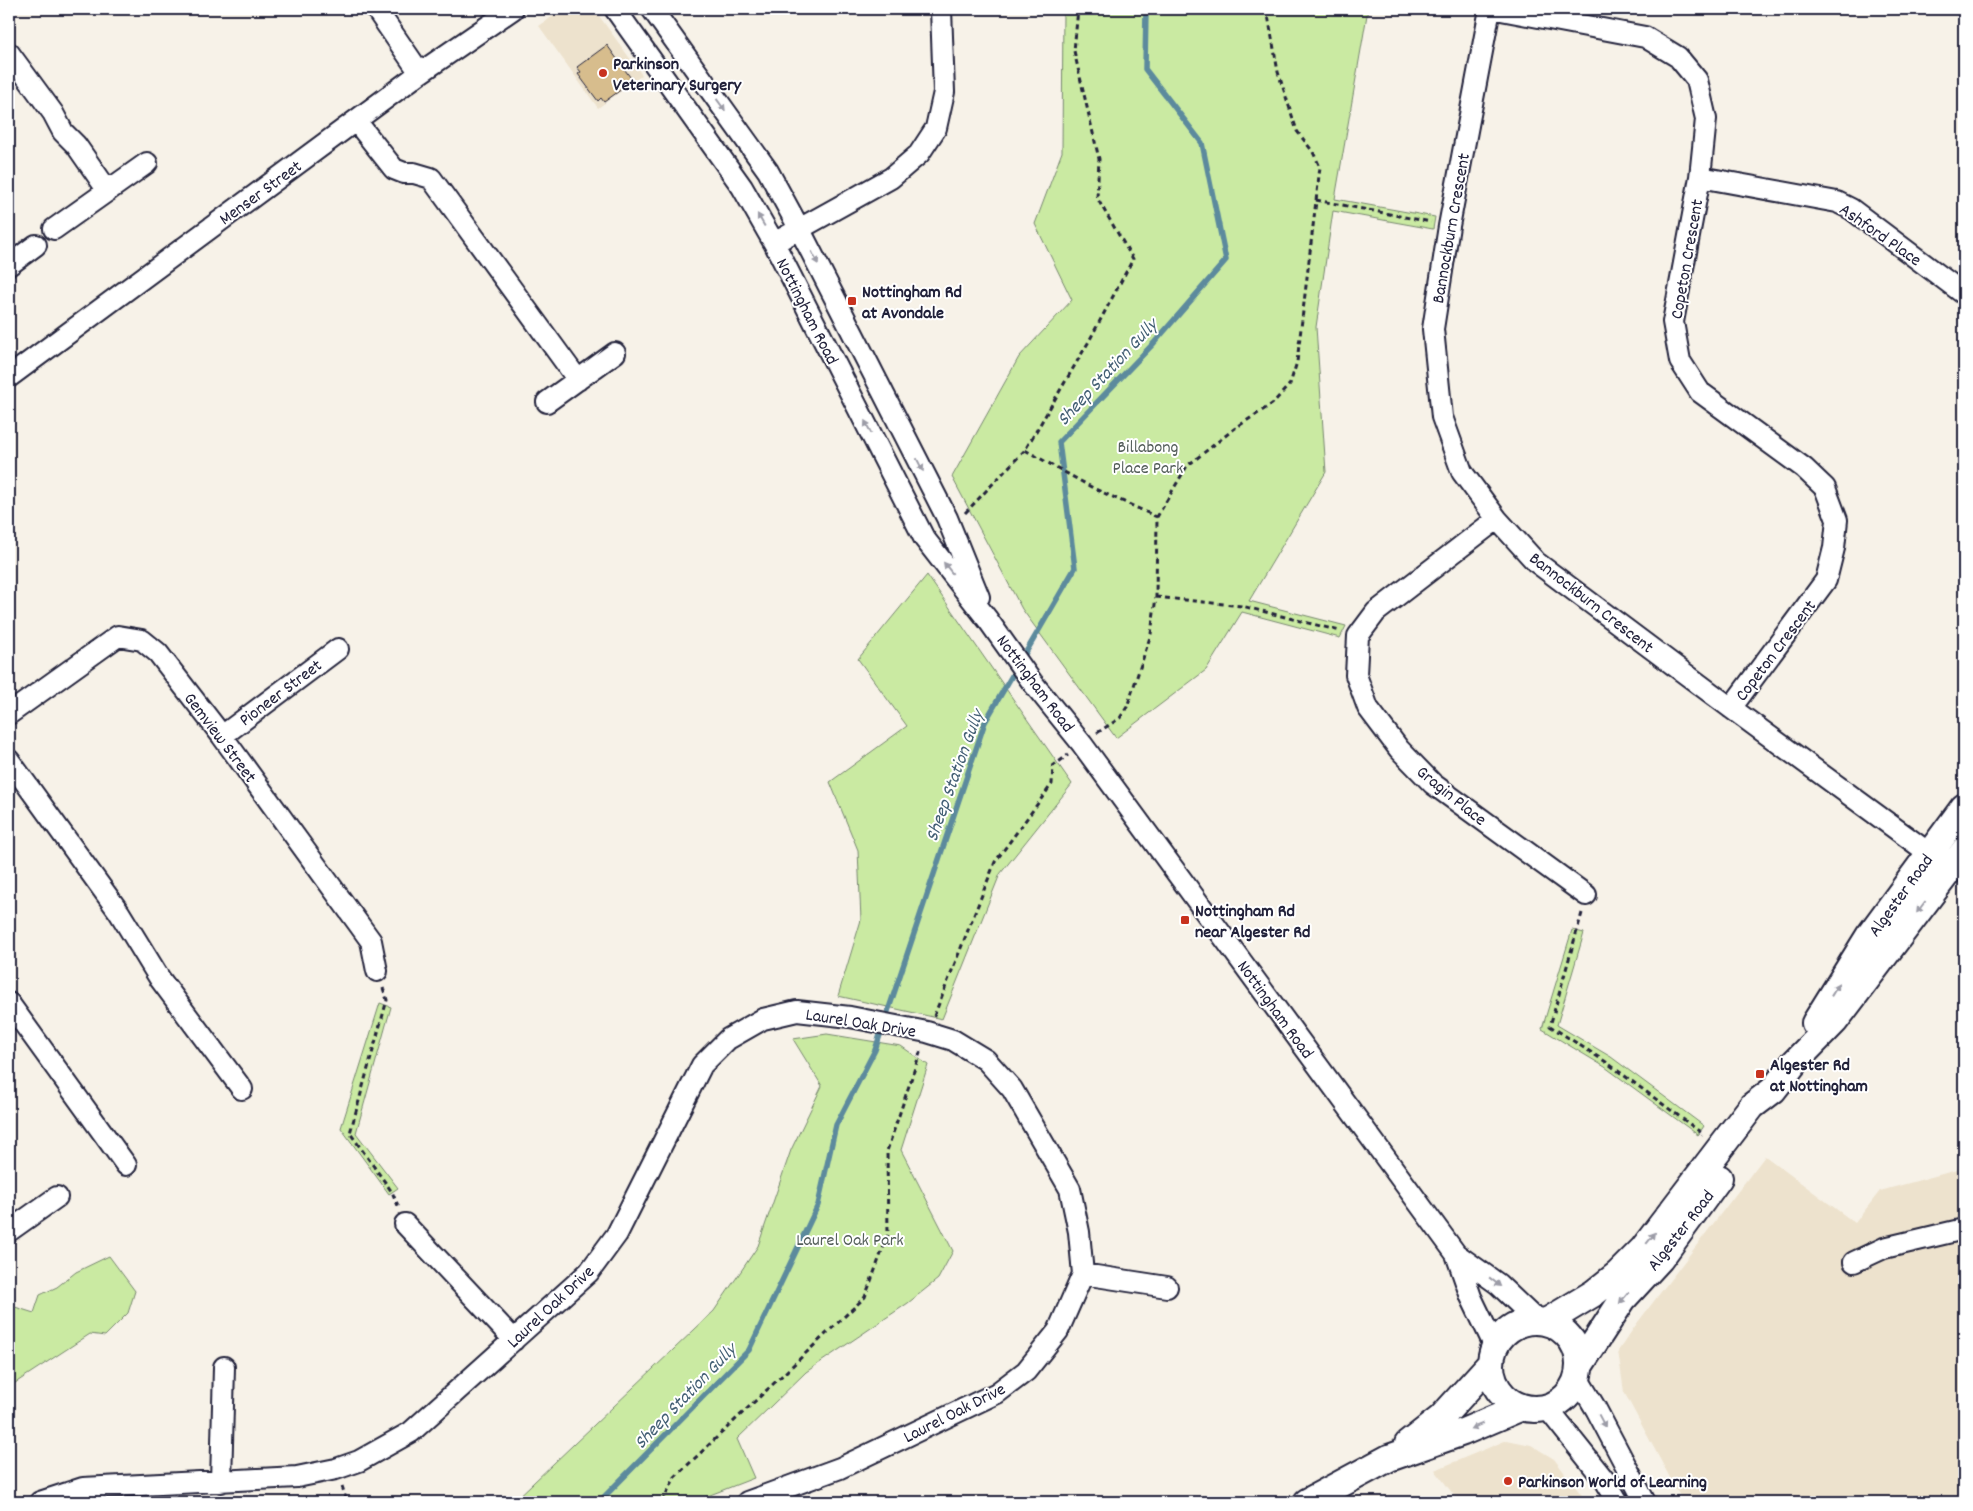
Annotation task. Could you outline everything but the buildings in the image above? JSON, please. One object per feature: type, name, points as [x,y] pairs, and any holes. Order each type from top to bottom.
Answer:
[{"type":"main road","name":"Algester Road","points":[[1794,1063],[1821,1012],[1869,936],[1964,808]]},
{"type":"main road","name":"Algester Road","points":[[1541,1322],[1594,1293],[1618,1274],[1643,1248],[1752,1106],[1773,1090],[1794,1063],[1835,1021],[1958,860]]},
{"type":"main road","name":"Algester Road","points":[[1579,1372],[1623,1299],[1660,1259],[1764,1114],[1773,1090]]},
{"type":"main road","points":[[1307,1502],[1389,1458],[1535,1408],[1560,1402],[1571,1391],[1579,1372],[1577,1351],[1570,1338],[1560,1328],[1541,1322],[1524,1322],[1512,1327],[1502,1336],[1493,1355],[1441,1418],[1389,1458]]},
{"type":"main road","points":[[1493,1355],[1493,1377],[1499,1390],[1510,1401],[1535,1408]]},
{"type":"street","points":[[376,9],[420,73]]},
{"type":"street","name":"Menser Street","points":[[9,377],[420,73],[513,9]]},
{"type":"street","name":"Nottingham Road","points":[[615,9],[742,187],[774,242],[924,538],[988,620],[1032,682],[1082,744],[1456,1254],[1493,1355]]},
{"type":"street","name":"Nottingham Road","points":[[652,9],[768,171],[947,518],[988,620]]},
{"type":"street","points":[[774,242],[891,178],[919,154],[936,128],[944,92],[941,9]]},
{"type":"street","name":"Bannockburn Crescent","points":[[1490,9],[1449,226],[1432,329],[1442,417],[1462,472],[1497,519],[1536,562],[1930,854],[1958,860]]},
{"type":"street","name":"Copeton Crescent","points":[[1496,9],[1645,36],[1678,57],[1697,80],[1706,118],[1700,177],[1673,322],[1680,361],[1700,392],[1804,468],[1824,488],[1837,520],[1834,548],[1826,580],[1732,708]]},
{"type":"street","points":[[9,53],[53,114],[63,132],[76,145],[108,191]]},
{"type":"street","points":[[356,121],[394,169],[430,178],[578,380]]},
{"type":"street","points":[[54,229],[147,163]]},
{"type":"street","name":"Ashford Place","points":[[1700,177],[1837,202],[1851,209],[1964,294]]},
{"type":"street","points":[[9,265],[36,245]]},
{"type":"street","points":[[547,402],[615,353]]},
{"type":"street","points":[[1358,636],[1376,612],[1497,519]]},
{"type":"street","name":"Gemview Street","points":[[9,714],[118,636],[142,640],[158,653],[222,736],[372,941],[377,971]]},
{"type":"street","name":"Gragin Place","points":[[1358,636],[1356,675],[1368,708],[1398,749],[1433,784],[1586,895]]},
{"type":"street","name":"Pioneer Street","points":[[222,736],[338,648]]},
{"type":"street","points":[[9,760],[120,912],[160,978],[242,1089]]},
{"type":"street","points":[[9,1003],[126,1165]]},
{"type":"street","name":"Laurel Oak Drive","points":[[40,1502],[83,1488],[297,1477],[336,1469],[359,1461],[411,1432],[590,1272],[617,1234],[702,1065],[728,1039],[762,1019],[798,1012],[850,1017],[927,1032],[953,1040],[986,1060],[1012,1089],[1070,1189],[1079,1232],[1083,1274],[1058,1331],[1026,1371],[997,1393],[840,1468],[747,1502]]},
{"type":"street","points":[[10,1228],[57,1197]]},
{"type":"street","points":[[405,1224],[514,1340]]},
{"type":"street","points":[[1854,1262],[1884,1248],[1964,1229]]},
{"type":"street","name":"Nottingham Road","points":[[1456,1254],[1498,1284],[1541,1322]]},
{"type":"street","points":[[1083,1274],[1167,1287]]},
{"type":"street","points":[[221,1482],[224,1367]]},
{"type":"street","points":[[1579,1372],[1596,1409],[1645,1502]]},
{"type":"street","points":[[1535,1408],[1606,1482],[1618,1502]]},
{"type":"path","points":[[962,516],[1026,450],[1088,343],[1133,259],[1097,198],[1099,159],[1074,51],[1078,9]]},
{"type":"path","points":[[662,1502],[675,1477],[864,1297],[888,1235],[887,1151],[927,1032],[995,862],[1052,784],[1053,766],[1120,718],[1127,707],[1151,634],[1156,597],[1157,517],[1187,466],[1234,429],[1272,404],[1290,384],[1297,362],[1320,166],[1313,152],[1297,130],[1278,72],[1267,9]]},
{"type":"path","points":[[1316,200],[1449,226]]},
{"type":"path","points":[[1026,450],[1093,488],[1157,517]]},
{"type":"path","points":[[1156,597],[1242,606],[1358,636]]},
{"type":"path","points":[[1586,895],[1550,1026],[1606,1062],[1703,1134],[1699,1139]]},
{"type":"path","points":[[377,971],[388,1000],[350,1133],[392,1192],[405,1224]]},
{"type":"shaded area","points":[[563,9],[594,9],[642,75],[598,108],[539,26]]},
{"type":"shaded area","points":[[1765,1156],[1855,1223],[1880,1191],[1964,1168],[1964,1502],[1683,1502],[1624,1392],[1618,1351]]},
{"type":"shaded area","name":"Parkinson World of Learning","points":[[1507,1440],[1531,1445],[1554,1459],[1587,1502],[1459,1502],[1435,1470]]},
{"type":"green space","name":"Billabong Place Park","points":[[1063,9],[1368,9],[1335,199],[1435,217],[1433,229],[1333,211],[1316,327],[1326,472],[1249,601],[1346,626],[1340,638],[1242,612],[1206,670],[1116,738],[1022,609],[952,477],[1019,357],[1072,300],[1035,224],[1062,152]]},
{"type":"green space","points":[[927,575],[1072,784],[1000,874],[942,1019],[838,996],[861,920],[858,850],[830,782],[907,726],[858,659]]},
{"type":"green space","points":[[1572,930],[1584,933],[1557,1025],[1611,1057],[1704,1126],[1698,1135],[1605,1067],[1542,1029]]},
{"type":"green space","points":[[380,1003],[391,1007],[356,1133],[398,1188],[389,1194],[341,1128]]},
{"type":"green space","name":"Laurel Oak Park","points":[[827,1034],[901,1046],[928,1065],[901,1150],[953,1251],[938,1279],[908,1303],[806,1372],[737,1439],[754,1478],[692,1502],[513,1502],[714,1311],[758,1246],[791,1150],[822,1086],[793,1039]]},
{"type":"green space","points":[[109,1256],[135,1291],[128,1313],[105,1336],[90,1334],[9,1387],[9,1301],[15,1307],[34,1313],[40,1295],[57,1287],[76,1272]]},
{"type":"waterway","name":"Sheep Station Gully","points":[[1022,659],[1075,568],[1059,442],[1154,343],[1226,260],[1202,143],[1145,69],[1146,9]]},
{"type":"waterway","name":"Sheep Station Gully","points":[[599,1502],[749,1350],[818,1205],[836,1125],[875,1050],[985,722],[1017,667]]},
{"type":"place","name":"Parkinson Veterinary Surgery","points":[[603,73]]},
{"type":"place","name":"Nottingham Rd at Avondale","points":[[852,301]]},
{"type":"place","name":"Nottingham Rd near Algester Rd","points":[[1185,920]]},
{"type":"place","name":"Algester Rd at Nottingham","points":[[1760,1074]]},
{"type":"place","name":"Parkinson World of Learning","points":[[1508,1481]]}]
